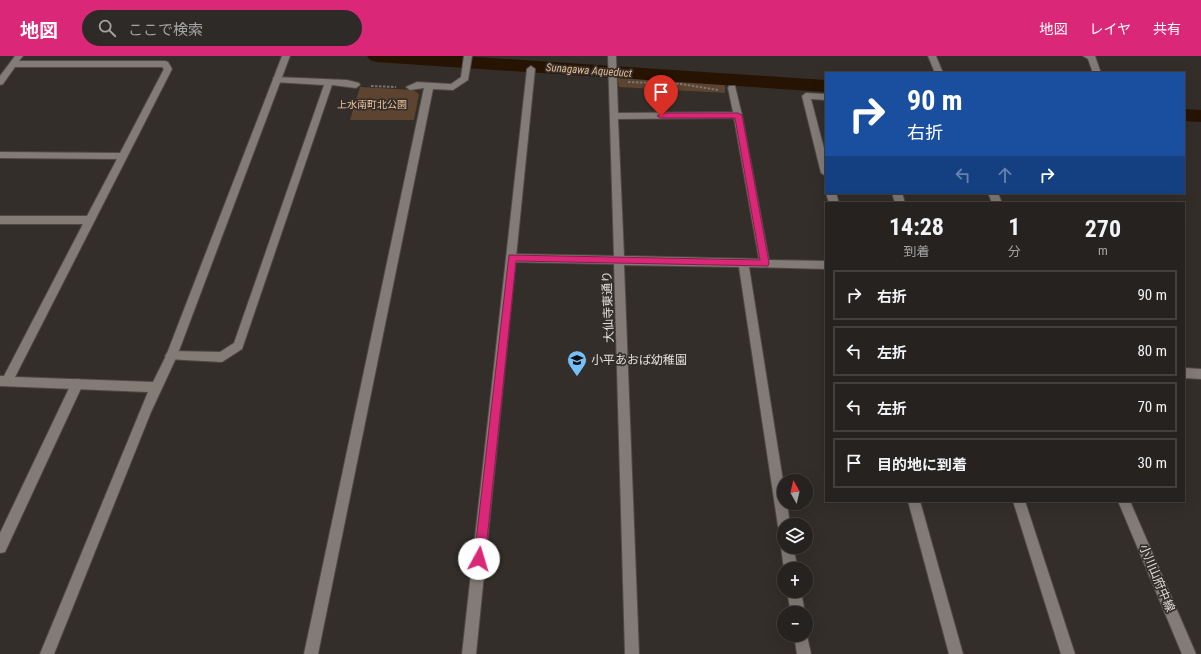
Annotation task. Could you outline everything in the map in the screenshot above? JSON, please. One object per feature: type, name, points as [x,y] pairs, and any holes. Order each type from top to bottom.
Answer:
[{"type":"street","points":[[0,82],[4,72],[19,56]]},
{"type":"street","points":[[47,654],[142,418],[171,356],[286,56]]},
{"type":"street","name":"大仙寺東通り","points":[[612,56],[632,654]]},
{"type":"street","points":[[932,56],[939,72]]},
{"type":"street","points":[[1087,56],[1091,56],[1097,72]]},
{"type":"street","points":[[410,87],[417,85],[453,87],[465,78],[467,61]]},
{"type":"street","points":[[13,64],[164,64],[168,68],[91,220],[4,381],[156,387]]},
{"type":"street","points":[[469,654],[531,69]]},
{"type":"street","points":[[276,80],[347,83],[356,85]]},
{"type":"street","points":[[171,356],[222,357],[238,346],[329,82]]},
{"type":"street","points":[[311,654],[429,86]]},
{"type":"street","points":[[732,90],[738,115],[765,263]]},
{"type":"street","points":[[825,97],[806,96],[825,169]]},
{"type":"street","points":[[615,116],[738,115]]},
{"type":"street","points":[[0,155],[124,156]]},
{"type":"street","points":[[0,220],[91,220]]},
{"type":"street","points":[[512,258],[825,265]]},
{"type":"street","points":[[743,263],[783,518]]},
{"type":"street","points":[[1185,373],[1201,374]]},
{"type":"street","points":[[0,548],[77,384]]},
{"type":"street","points":[[914,502],[956,654]]},
{"type":"street","points":[[1019,502],[1068,654]]},
{"type":"street","name":"小川山府中線","points":[[1124,502],[1189,654]]},
{"type":"street","points":[[802,642],[804,654]]},
{"type":"path","points":[[613,76],[658,84],[681,84],[692,87],[732,90]]},
{"type":"path","points":[[356,85],[410,87]]},
{"type":"green space","points":[[617,76],[725,83],[725,93],[619,87]]},
{"type":"green space","name":"上水南町北公園","points":[[360,87],[413,90],[419,94],[414,120],[350,120]]},
{"type":"waterway","name":"Sunagawa Aqueduct","points":[[376,56],[825,86]]},
{"type":"waterway","name":"Sunagawa Aqueduct","points":[[1185,115],[1201,116]]},
{"type":"place","name":"小平あおば幼稚園","points":[[577,377]]},
{"type":"route","points":[[479,559],[512,258],[765,263],[738,115],[661,116]]}]
